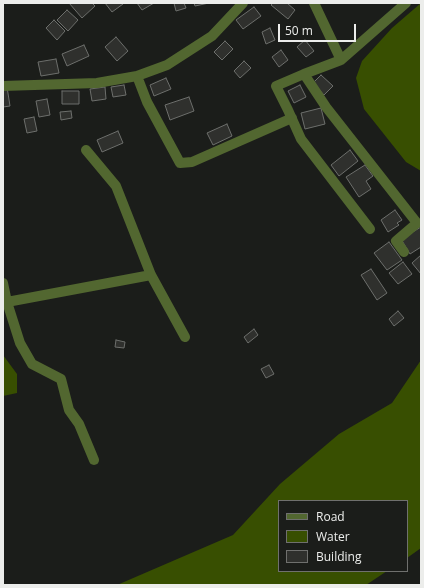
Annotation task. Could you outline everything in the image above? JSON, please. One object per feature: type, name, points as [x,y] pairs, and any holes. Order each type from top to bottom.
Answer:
[{"type":"street","points":[[3,86],[97,83],[137,76],[167,65],[212,36],[243,3]]},
{"type":"street","points":[[314,3],[342,60]]},
{"type":"street","points":[[370,229],[301,139],[276,86],[342,60],[406,3]]},
{"type":"street","points":[[304,74],[326,107],[417,223],[396,241],[404,252]]},
{"type":"street","points":[[137,76],[147,102],[180,162],[192,162],[292,118]]},
{"type":"street","points":[[86,150],[116,186],[151,275],[185,337]]},
{"type":"street","points":[[7,302],[151,275]]},
{"type":"street","points":[[3,283],[7,302],[20,343],[32,364],[61,379],[69,410],[79,424],[94,460]]},
{"type":"water","points":[[421,3],[421,171],[406,162],[364,109],[356,78],[362,61],[392,28]]},
{"type":"water","points":[[3,355],[17,374],[17,393],[3,396]]},
{"type":"water","points":[[421,360],[421,548],[408,557],[408,500],[278,500],[278,572],[386,572],[366,585],[117,585],[233,535],[280,484],[339,434],[392,403]]},
{"type":"building","points":[[69,3],[92,3],[95,6],[82,18]]},
{"type":"building","points":[[105,3],[122,3],[123,4],[112,12]]},
{"type":"building","points":[[137,3],[154,3],[142,10]]},
{"type":"building","points":[[174,3],[184,3],[186,8],[176,11]]},
{"type":"building","points":[[194,3],[209,3],[195,6]]},
{"type":"building","points":[[273,3],[287,3],[295,10],[288,19],[271,5]]},
{"type":"building","points":[[254,7],[261,16],[243,29],[236,20]]},
{"type":"building","points":[[67,10],[78,20],[68,31],[57,20]]},
{"type":"building","points":[[54,20],[65,31],[57,40],[46,28]]},
{"type":"building","points":[[270,28],[275,40],[266,44],[262,32]]},
{"type":"building","points":[[116,37],[128,51],[117,61],[105,47]]},
{"type":"building","points":[[305,40],[314,51],[306,57],[297,47]]},
{"type":"building","points":[[225,41],[233,49],[222,60],[214,52]]},
{"type":"building","points":[[84,45],[89,56],[67,66],[62,54]]},
{"type":"building","points":[[281,50],[288,60],[279,67],[272,57]]},
{"type":"building","points":[[56,59],[59,73],[41,76],[38,62]]},
{"type":"building","points":[[244,61],[251,68],[240,78],[234,71]]},
{"type":"building","points":[[321,75],[333,86],[324,95],[313,83]]},
{"type":"building","points":[[166,78],[171,89],[154,96],[150,85]]},
{"type":"building","points":[[124,85],[126,95],[113,97],[111,87]]},
{"type":"building","points":[[300,85],[306,97],[294,103],[288,91]]},
{"type":"building","points":[[7,87],[10,106],[3,107],[3,88]]},
{"type":"building","points":[[105,87],[106,99],[92,101],[90,89]]},
{"type":"building","points":[[62,91],[79,91],[79,104],[62,104]]},
{"type":"building","points":[[189,97],[194,111],[170,120],[165,105]]},
{"type":"building","points":[[47,99],[50,115],[39,117],[36,101]]},
{"type":"building","points":[[321,108],[325,124],[305,129],[301,113]]},
{"type":"building","points":[[71,111],[72,118],[61,120],[60,112]]},
{"type":"building","points":[[34,117],[37,131],[27,133],[24,119]]},
{"type":"building","points":[[227,124],[232,136],[213,145],[207,133]]},
{"type":"building","points":[[118,131],[123,143],[102,152],[97,140]]},
{"type":"building","points":[[350,150],[358,161],[339,176],[331,165]]},
{"type":"building","points":[[365,165],[373,176],[366,181],[371,189],[359,197],[346,177]]},
{"type":"building","points":[[395,210],[402,220],[397,223],[399,225],[388,232],[381,220]]},
{"type":"building","points":[[421,227],[421,247],[410,254],[401,239]]},
{"type":"building","points":[[389,242],[402,260],[387,270],[374,253]]},
{"type":"building","points":[[421,255],[421,274],[412,263]]},
{"type":"building","points":[[403,262],[412,274],[398,284],[389,273]]},
{"type":"building","points":[[371,269],[387,293],[377,300],[361,275]]},
{"type":"building","points":[[398,311],[404,318],[394,326],[389,319]]},
{"type":"building","points":[[254,329],[258,335],[248,343],[244,337]]},
{"type":"building","points":[[116,340],[125,342],[124,348],[115,347]]},
{"type":"building","points":[[269,365],[274,374],[266,378],[261,369]]}]
